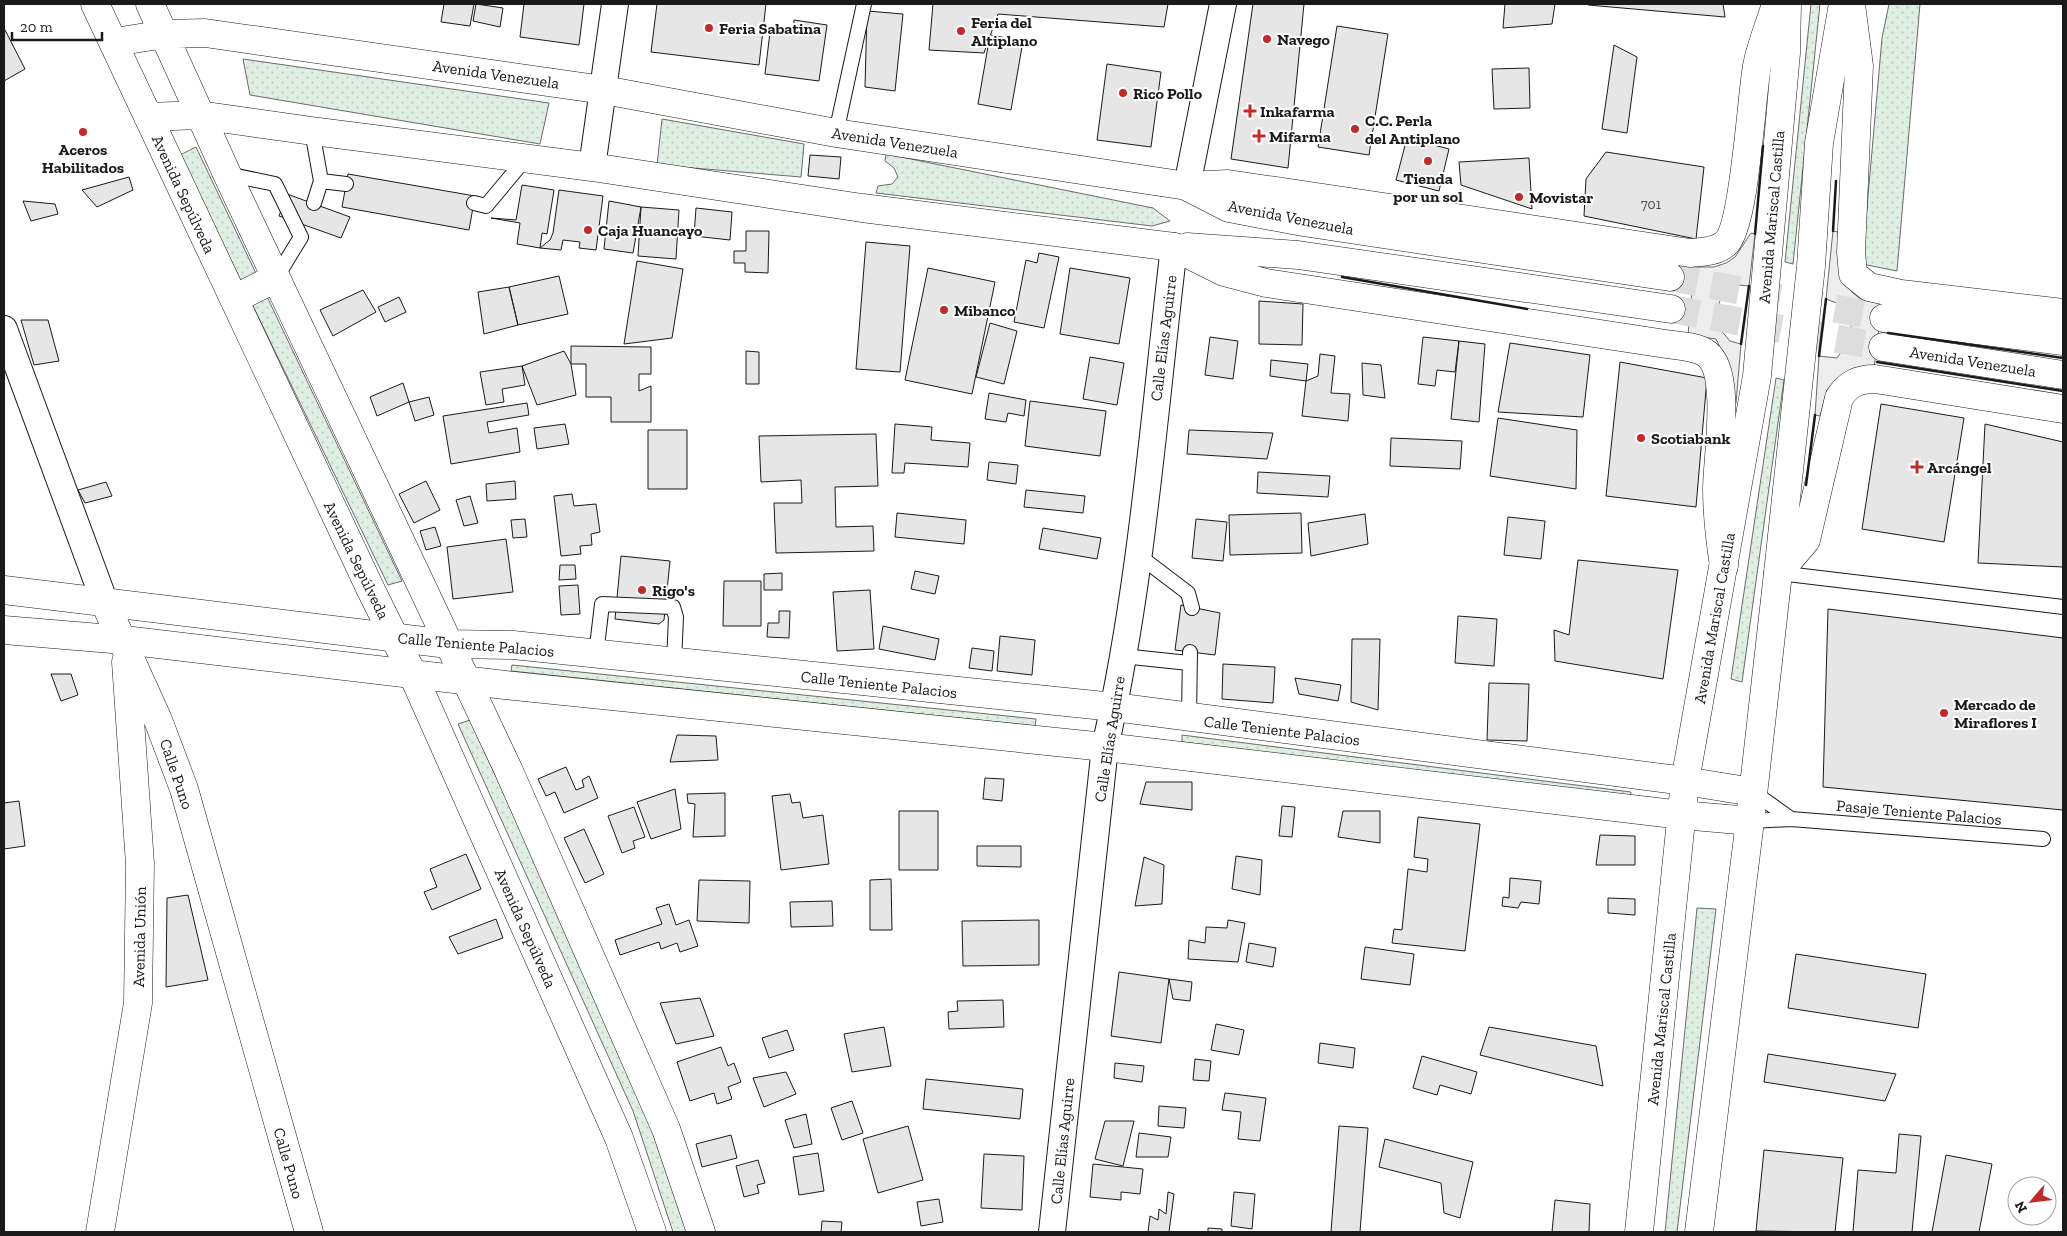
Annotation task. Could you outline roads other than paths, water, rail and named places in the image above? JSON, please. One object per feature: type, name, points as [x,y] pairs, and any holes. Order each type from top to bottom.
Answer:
[{"type":"main road","name":"Avenida Sepúlveda","points":[[95,4],[413,675],[619,1138],[652,1232]]},
{"type":"main road","points":[[150,4],[227,174],[508,769],[666,1129],[701,1232]]},
{"type":"main road","points":[[1187,186],[1228,184],[1690,253],[1713,250],[1727,243],[1734,228],[1743,186],[1757,65],[1776,4]]},
{"type":"main road","name":"Avenida Mariscal Castilla","points":[[1639,1232],[1685,781],[1757,376],[1786,53],[1788,4]]},
{"type":"main road","points":[[1700,1232],[1778,573],[1810,266],[1819,143],[1844,4]]},
{"type":"main road","points":[[1851,4],[1859,66],[1851,252],[1854,274],[1869,286],[1901,294],[2063,313]]},
{"type":"main road","name":"Avenida Venezuela","points":[[114,42],[164,34],[205,33],[604,90],[836,133],[1187,186],[1230,208],[1303,222],[1670,278]]},
{"type":"main road","name":"Avenida Venezuela","points":[[148,116],[200,114],[312,132],[592,167],[862,208],[1174,246],[1298,256],[1671,309]]},
{"type":"main road","points":[[1174,246],[1224,272],[1266,282],[1694,348],[1707,354],[1716,365],[1722,413],[1717,516],[1724,566]]},
{"type":"main road","points":[[234,299],[276,278]]},
{"type":"main road","name":"Avenida Venezuela","points":[[1884,318],[2063,340]]},
{"type":"main road","name":"Avenida Venezuela","points":[[1883,347],[2063,375]]},
{"type":"main road","points":[[1778,573],[1806,540],[1839,398],[1849,385],[1857,381],[1875,379],[2063,409]]},
{"type":"main road","name":"Calle Teniente Palacios","points":[[4,590],[448,644],[513,645],[1114,707],[1685,781],[1753,792]]},
{"type":"main road","name":"Calle Puno","points":[[105,603],[124,640],[184,789],[309,1232]]},
{"type":"main road","points":[[4,630],[124,640],[413,675],[1105,748],[1682,815],[1750,821]]},
{"type":"main road","name":"Avenida Unión","points":[[100,1232],[138,1004],[140,864],[124,640]]},
{"type":"street","points":[[592,167],[615,4]]},
{"type":"street","points":[[1187,186],[1223,4]]},
{"type":"street","name":"Calle Elías Aguirre","points":[[1052,1232],[1105,748],[1114,707],[1138,555],[1174,246]]},
{"type":"street","name":"Calle Puno","points":[[4,329],[105,603]]},
{"type":"lane","points":[[836,133],[864,4]]},
{"type":"lane","points":[[312,132],[321,181],[314,203]]},
{"type":"lane","points":[[474,204],[486,206],[526,158]]},
{"type":"lane","points":[[227,174],[275,184],[303,231],[276,278]]},
{"type":"lane","points":[[321,181],[346,184]]},
{"type":"lane","points":[[1138,555],[1188,593],[1192,608]]},
{"type":"lane","points":[[1778,573],[2063,607]]},
{"type":"lane","points":[[596,655],[602,604],[673,607],[676,617],[674,663]]},
{"type":"lane","points":[[1122,656],[1190,657],[1190,718]]},
{"type":"lane","points":[[1753,792],[1792,820]]},
{"type":"lane","name":"Pasaje Teniente Palacios","points":[[1750,821],[1792,820],[2043,839]]},
{"type":"tunnel","points":[[1670,277],[1884,318]]},
{"type":"tunnel","points":[[1671,309],[1883,347]]},
{"type":"place","name":"Feria Sabatina","points":[[709,28]]},
{"type":"place","name":"Feria del Altiplano","points":[[961,31]]},
{"type":"place","name":"Navego","points":[[1267,39]]},
{"type":"place","name":"Rico Pollo","points":[[1123,93]]},
{"type":"place","name":"Inkafarma","points":[[1250,111]]},
{"type":"place","name":"C.C. Perla del Antiplano","points":[[1355,129]]},
{"type":"place","name":"Aceros Habilitados","points":[[83,132]]},
{"type":"place","name":"Mifarma","points":[[1259,136]]},
{"type":"place","name":"Tienda por un sol","points":[[1428,161]]},
{"type":"place","name":"Movistar","points":[[1519,197]]},
{"type":"place","name":"Caja Huancayo","points":[[588,230]]},
{"type":"place","name":"Mibanco","points":[[944,310]]},
{"type":"place","name":"Scotiabank","points":[[1641,438]]},
{"type":"place","name":"Arcángel","points":[[1917,467]]},
{"type":"place","name":"Rigo's","points":[[642,590]]},
{"type":"place","name":"Mercado de Miraflores I","points":[[1944,713]]}]
